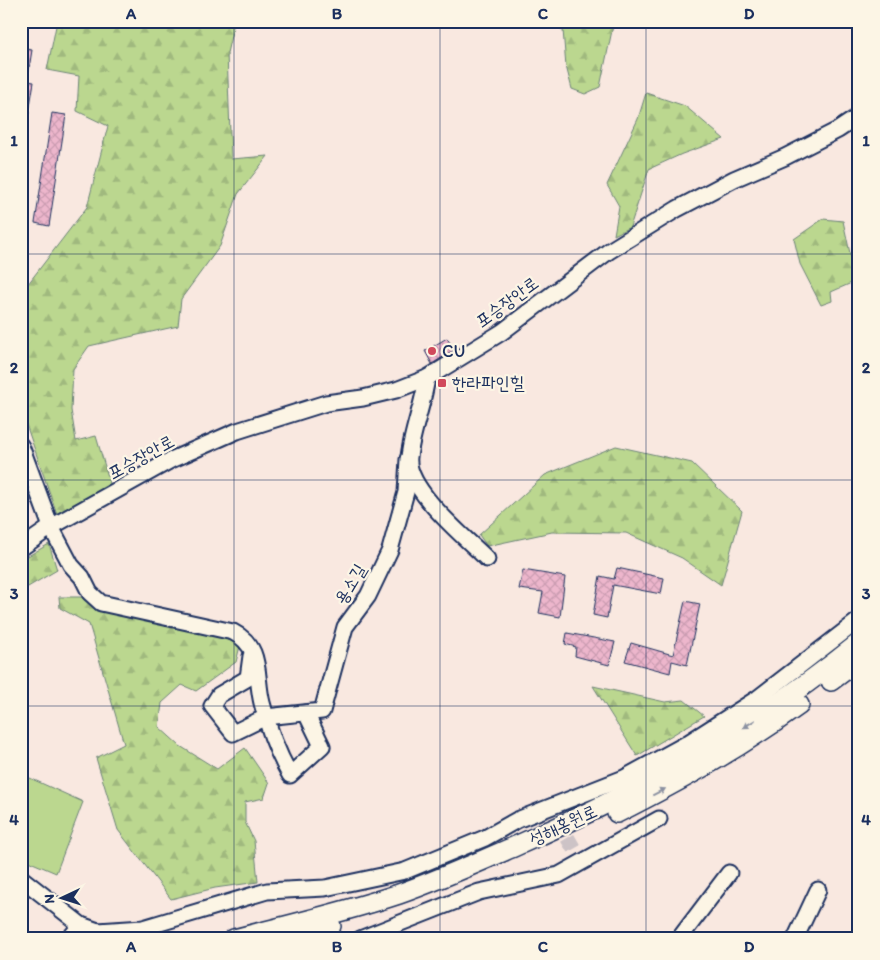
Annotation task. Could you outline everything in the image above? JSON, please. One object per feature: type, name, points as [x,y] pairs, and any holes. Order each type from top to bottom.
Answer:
[{"type":"main road","name":"성해홍원로","points":[[234,939],[399,894],[587,815],[682,764],[752,722],[824,671],[859,643]]},
{"type":"main road","name":"성해홍원로","points":[[289,939],[375,914],[600,822],[692,775],[747,742],[859,660]]},
{"type":"street","name":"포승장안로","points":[[21,548],[51,527],[170,460],[237,431],[326,403],[363,398],[396,390],[427,378],[502,332],[609,251],[669,214],[734,180],[838,130],[859,116]]},
{"type":"street","name":"용소길","points":[[252,649],[248,678],[219,695],[212,706],[233,733],[266,717],[322,711],[345,627],[368,596],[390,550],[406,492],[408,459],[424,402],[427,378]]},
{"type":"street","points":[[21,446],[51,527],[71,565],[82,577],[90,593],[100,603],[233,632],[244,637],[252,649],[259,677],[261,702],[290,775],[322,746],[306,713]]},
{"type":"street","points":[[408,459],[416,484],[431,505],[487,558]]},
{"type":"street","points":[[21,878],[81,924],[101,935],[144,933],[267,891],[326,888],[405,871],[485,838],[517,820],[554,813],[686,744],[758,698],[859,620]]},
{"type":"street","points":[[360,939],[479,892],[559,875],[577,856],[600,853],[659,819]]},
{"type":"street","points":[[679,939],[729,873]]},
{"type":"street","points":[[795,939],[818,890]]},
{"type":"street","points":[[68,939],[81,924]]},
{"type":"green space","points":[[57,21],[227,21],[234,23],[227,53],[231,159],[268,156],[238,194],[220,246],[181,299],[178,326],[89,346],[73,369],[71,410],[76,441],[96,436],[111,487],[57,514],[21,410],[21,293],[87,207],[108,126],[77,111],[79,76],[47,70]]},
{"type":"green space","points":[[501,21],[546,21],[501,25]]},
{"type":"green space","points":[[546,21],[614,21],[600,87],[585,94],[572,89],[566,66],[563,30]]},
{"type":"green space","points":[[646,93],[685,106],[724,139],[682,154],[649,169],[630,227],[614,235],[619,206],[607,185],[638,119]]},
{"type":"green space","points":[[823,219],[843,221],[856,281],[831,292],[832,301],[821,305],[800,264],[794,239]]},
{"type":"green space","points":[[616,446],[692,463],[742,511],[721,585],[682,558],[626,533],[552,532],[487,546],[479,535],[545,475]]},
{"type":"green space","points":[[49,544],[57,570],[21,591],[21,560]]},
{"type":"green space","points":[[59,597],[81,597],[95,608],[228,637],[240,646],[236,662],[196,691],[182,685],[162,703],[159,727],[180,746],[217,769],[245,748],[269,783],[264,798],[245,802],[245,822],[254,841],[258,882],[215,888],[171,899],[118,830],[96,758],[124,744],[89,624],[60,608]]},
{"type":"green space","points":[[593,686],[665,702],[684,700],[704,716],[637,756]]},
{"type":"green space","points":[[21,774],[83,802],[56,873],[21,858]]},
{"type":"building","points":[[21,48],[32,50],[27,81],[34,82],[21,159]]},
{"type":"building","points":[[52,113],[66,115],[49,226],[35,223]]},
{"type":"building","points":[[447,338],[454,350],[432,364],[425,351]]},
{"type":"building","points":[[617,568],[664,578],[661,594],[613,585],[607,618],[593,615],[600,576],[614,579]]},
{"type":"building","points":[[523,570],[565,577],[560,617],[539,613],[543,592],[519,589]]},
{"type":"building","points":[[685,601],[700,604],[687,665],[672,661],[670,673],[625,661],[631,643],[673,655]]},
{"type":"building","points":[[567,633],[615,642],[609,665],[575,656],[576,647],[565,644]]},
{"type":"tunnel","points":[[556,818],[574,849]]},
{"type":"place","name":"CU","points":[[432,351]]},
{"type":"place","name":"한라파인힐","points":[[442,383]]}]
